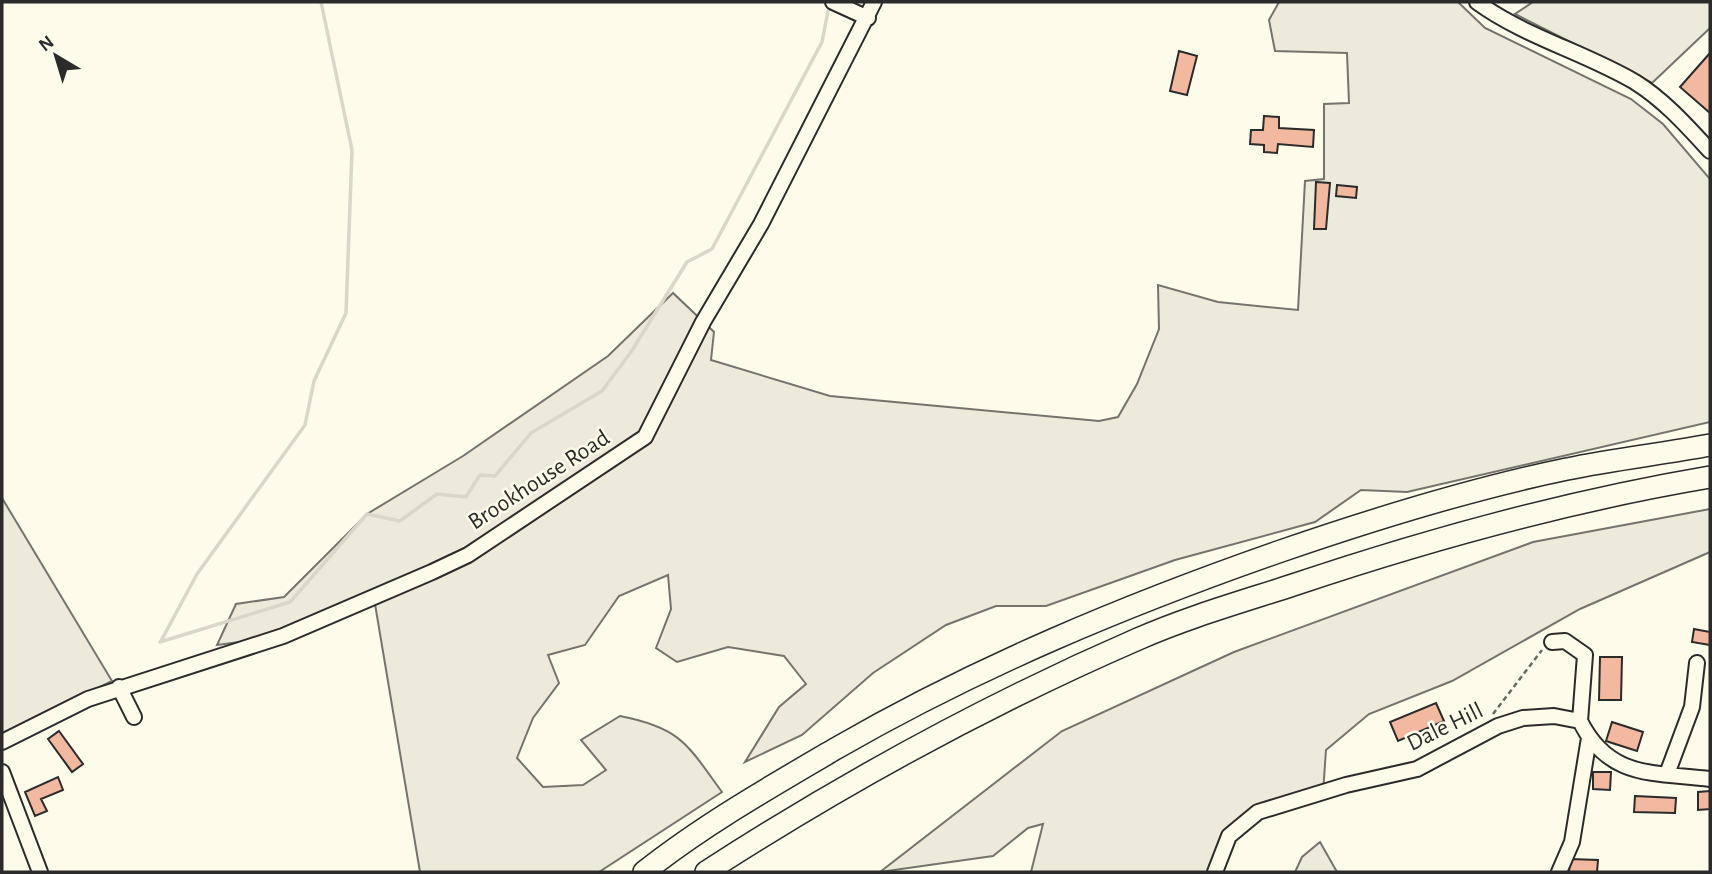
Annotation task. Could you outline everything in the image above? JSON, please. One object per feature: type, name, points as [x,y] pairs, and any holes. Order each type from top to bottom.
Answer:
[{"type":"highway","points":[[644,872],[795,772],[918,701],[996,663],[1130,607],[1228,569],[1403,512],[1565,469],[1710,445]]},
{"type":"highway","points":[[706,872],[863,776],[1002,703],[1140,638],[1370,559],[1531,513],[1710,477]]},
{"type":"street","points":[[833,2],[868,18]]},
{"type":"street","name":"Brookhouse Road","points":[[2,742],[76,704],[119,687],[283,636],[468,555],[645,437],[703,322],[761,224],[874,2]]},
{"type":"street","points":[[1477,2],[1513,25],[1635,82],[1668,107],[1710,151]]},
{"type":"street","points":[[1552,642],[1565,641],[1584,655],[1580,721],[1588,738],[1613,763],[1710,779]]},
{"type":"street","points":[[1667,774],[1692,707],[1697,663]]},
{"type":"street","points":[[119,687],[134,718]]},
{"type":"street","name":"Dale Hill","points":[[1215,872],[1229,836],[1258,812],[1346,785],[1417,769],[1494,729],[1523,718],[1554,716],[1580,721]]},
{"type":"street","points":[[1559,872],[1572,842],[1588,738]]},
{"type":"street","points":[[2,772],[40,872]]},
{"type":"path","points":[[1494,729],[1489,718],[1552,642]]},
{"type":"shaded area","points":[[1279,2],[1458,2],[1485,28],[1631,99],[1663,124],[1710,179],[1710,422],[1407,492],[1361,490],[1315,522],[1175,560],[1046,606],[996,606],[946,625],[873,673],[802,735],[745,762],[779,707],[806,684],[784,656],[728,647],[677,662],[656,648],[671,609],[668,575],[619,596],[585,645],[548,655],[559,683],[533,718],[517,758],[543,787],[583,785],[606,770],[581,740],[620,716],[657,726],[681,740],[722,792],[599,872],[420,872],[374,598],[283,636],[217,645],[236,604],[284,597],[367,514],[463,456],[608,356],[673,293],[714,332],[711,360],[830,396],[1099,421],[1118,417],[1137,384],[1159,329],[1158,285],[1218,302],[1298,310],[1305,181],[1324,179],[1324,104],[1349,103],[1347,53],[1275,51],[1269,20]]},
{"type":"shaded area","points":[[1533,2],[1710,2],[1710,28],[1652,83],[1515,14]]},
{"type":"shaded area","points":[[2,498],[112,681],[2,735]]},
{"type":"shaded area","points":[[1710,509],[1710,552],[1580,609],[1452,681],[1369,714],[1326,750],[1323,793],[1258,812],[1229,836],[1215,872],[1031,872],[1043,824],[1028,828],[993,856],[880,872],[1062,731],[1234,652],[1533,542]]},
{"type":"shaded area","points":[[1320,842],[1337,872],[1295,872],[1302,857]]},
{"type":"building","points":[[1179,51],[1197,56],[1187,95],[1170,91]]},
{"type":"building","points":[[1710,53],[1710,113],[1680,87]]},
{"type":"building","points":[[1264,116],[1279,117],[1279,128],[1314,130],[1313,147],[1278,144],[1277,153],[1264,152],[1264,145],[1250,144],[1251,130],[1263,130]]},
{"type":"building","points":[[1316,182],[1330,183],[1326,229],[1314,229]]},
{"type":"building","points":[[1337,185],[1357,187],[1356,198],[1336,196]]},
{"type":"building","points":[[1694,629],[1710,632],[1710,645],[1692,642]]},
{"type":"building","points":[[1600,657],[1622,657],[1621,700],[1599,700]]},
{"type":"building","points":[[1436,703],[1444,721],[1398,741],[1390,722]]},
{"type":"building","points":[[1612,722],[1643,732],[1637,751],[1606,741]]},
{"type":"building","points":[[59,731],[83,764],[72,772],[48,739]]},
{"type":"building","points":[[1593,772],[1611,772],[1610,790],[1593,789]]},
{"type":"building","points":[[58,777],[63,790],[41,799],[47,811],[35,816],[25,792]]},
{"type":"building","points":[[1710,791],[1710,809],[1698,810],[1698,792]]},
{"type":"building","points":[[1635,796],[1676,798],[1675,813],[1634,812]]},
{"type":"building","points":[[1570,859],[1598,860],[1597,872],[1569,872]]},
{"type":"waterway","points":[[161,641],[197,574],[305,425],[314,381],[346,313],[352,150],[321,2]]},
{"type":"waterway","points":[[160,642],[290,602],[367,514],[400,521],[437,494],[466,497],[480,475],[495,476],[531,433],[602,391],[631,352],[687,262],[712,249],[822,42],[829,6]]}]
